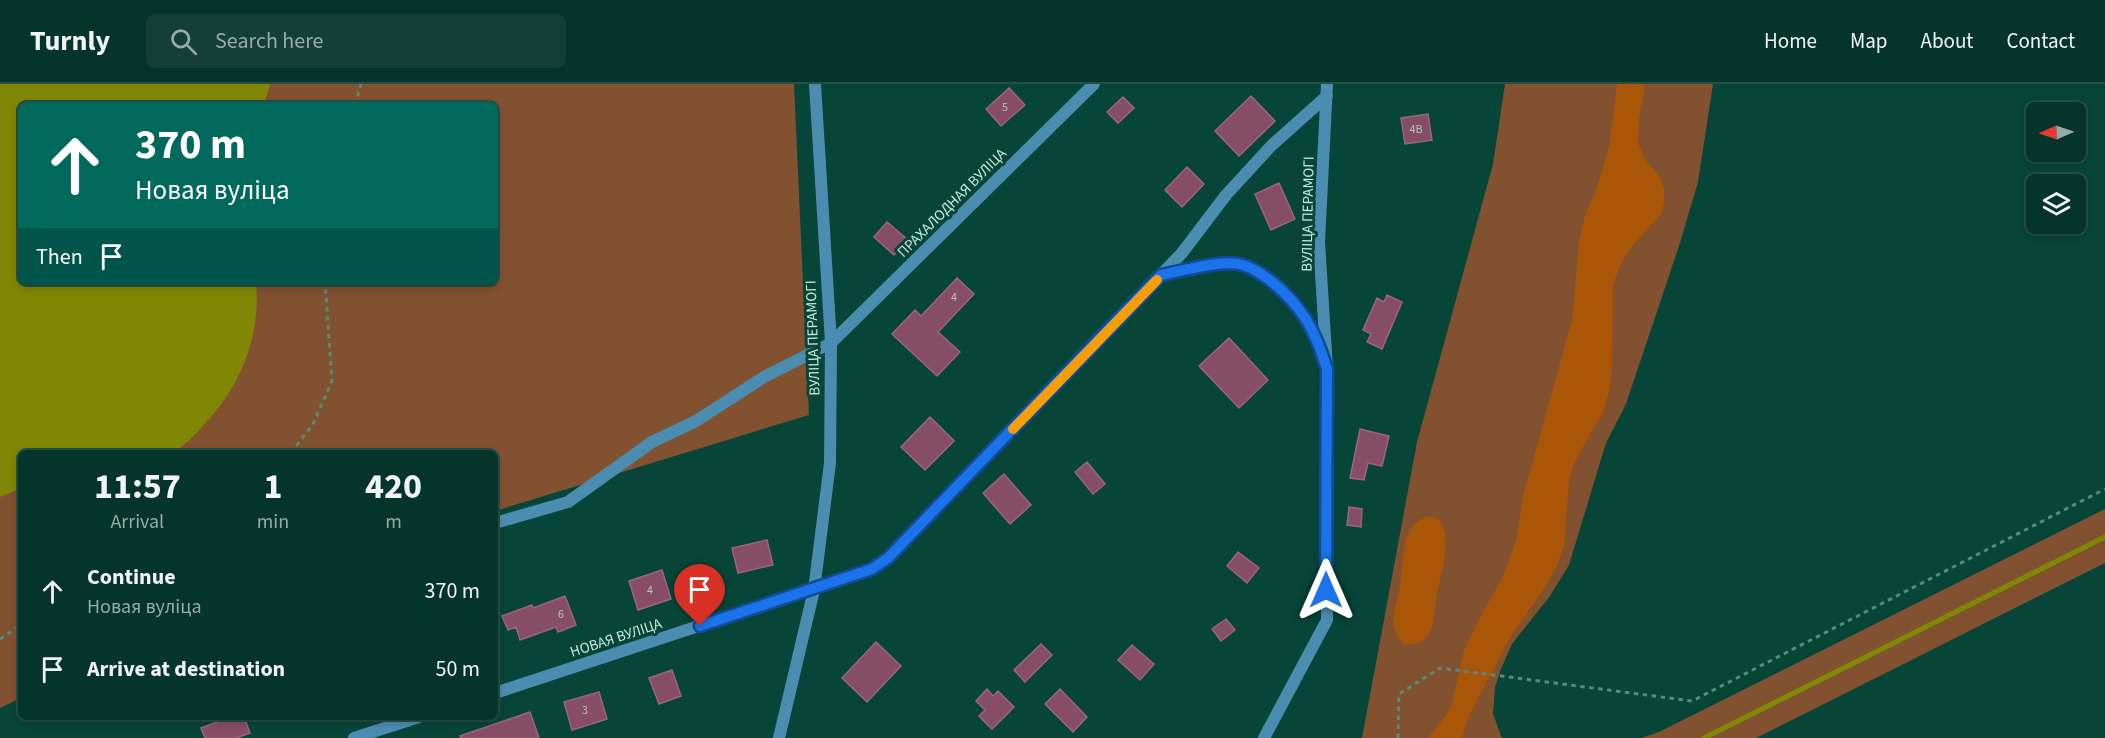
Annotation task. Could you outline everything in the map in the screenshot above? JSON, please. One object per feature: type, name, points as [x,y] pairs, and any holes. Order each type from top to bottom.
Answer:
[{"type":"street","name":"ВУЛІЦА ПЕРАМОГІ","points":[[779,738],[814,590],[830,463],[831,343],[814,84]]},
{"type":"street","name":"ПРАХАЛОДНАЯ ВУЛІЦА","points":[[498,521],[568,502],[652,442],[696,421],[764,377],[831,343],[1094,84]]},
{"type":"street","name":"ВУЛІЦА ПЕРАМОГІ","points":[[814,590],[872,569],[888,558],[1182,253],[1226,195],[1327,90]]},
{"type":"street","name":"ВУЛІЦА ПЕРАМОГІ","points":[[1264,738],[1327,620],[1327,369],[1319,242],[1327,90]]},
{"type":"street","name":"ВУЛІЦА ПЕРАМОГІ","points":[[1161,275],[1218,264],[1242,265],[1262,275],[1289,296],[1307,318],[1318,340],[1327,369]]},
{"type":"street","name":"НОВАЯ ВУЛІЦА","points":[[498,692],[814,590]]},
{"type":"street","points":[[354,738],[410,720]]},
{"type":"path","points":[[356,102],[361,84]]},
{"type":"path","points":[[293,450],[313,424],[332,381],[324,285]]},
{"type":"path","points":[[1398,738],[1399,694],[1440,668],[1692,700],[2105,489]]},
{"type":"path","points":[[0,639],[18,627]]},
{"type":"shaded area","points":[[0,84],[794,84],[809,415],[498,510],[498,450],[18,450],[18,699],[0,708]]},
{"type":"shaded area","points":[[0,84],[270,84],[265,102],[18,102],[18,285],[256,285],[257,302],[251,341],[238,377],[216,411],[181,447],[176,450],[18,450],[18,489],[0,497]]},
{"type":"shaded area","points":[[1505,84],[1713,84],[1698,182],[1626,404],[1606,443],[1569,565],[1550,596],[1512,644],[1501,669],[1495,687],[1493,714],[1502,738],[1362,738],[1417,442],[1493,164]]},
{"type":"shaded area","points":[[1617,84],[1645,84],[1638,142],[1644,158],[1660,177],[1664,188],[1662,213],[1633,245],[1621,263],[1613,285],[1610,388],[1603,412],[1574,463],[1569,482],[1564,546],[1556,568],[1511,636],[1469,716],[1462,738],[1428,738],[1452,704],[1464,650],[1503,577],[1517,537],[1523,496],[1572,320],[1579,242],[1585,215],[1596,190],[1609,147]]},
{"type":"shaded area","points":[[2105,509],[2105,563],[1756,738],[1641,738],[1659,732]]},
{"type":"shaded area","points":[[1428,516],[1437,518],[1442,525],[1446,544],[1433,622],[1428,635],[1422,640],[1404,645],[1394,629],[1393,621],[1404,551],[1408,534],[1413,526]]},
{"type":"building","points":[[1009,88],[1025,105],[1001,126],[986,109]]},
{"type":"building","points":[[1251,96],[1275,121],[1239,156],[1215,131]]},
{"type":"building","points":[[1123,97],[1134,108],[1118,123],[1107,112]]},
{"type":"building","points":[[1428,114],[1432,140],[1405,144],[1401,118]]},
{"type":"building","points":[[1187,167],[1204,184],[1182,207],[1165,190]]},
{"type":"building","points":[[1279,183],[1295,219],[1271,230],[1255,194]]},
{"type":"building","points":[[887,222],[907,239],[894,255],[874,237]]},
{"type":"building","points":[[957,278],[974,294],[938,332],[960,352],[937,376],[892,334],[915,310],[921,316]]},
{"type":"building","points":[[1387,295],[1402,302],[1382,349],[1367,342],[1371,334],[1363,330],[1377,298],[1384,302]]},
{"type":"building","points":[[1229,338],[1268,380],[1239,408],[1199,366]]},
{"type":"building","points":[[930,417],[954,441],[925,470],[901,447]]},
{"type":"building","points":[[1360,429],[1389,436],[1382,466],[1368,463],[1364,480],[1350,478]]},
{"type":"building","points":[[1087,462],[1105,484],[1093,494],[1075,472]]},
{"type":"building","points":[[1004,474],[1031,505],[1010,524],[983,493]]},
{"type":"building","points":[[1349,507],[1362,509],[1361,527],[1347,525]]},
{"type":"building","points":[[767,540],[773,565],[738,573],[732,548]]},
{"type":"building","points":[[1238,552],[1259,568],[1247,583],[1227,566]]},
{"type":"building","points":[[662,570],[671,599],[638,610],[629,581]]},
{"type":"building","points":[[565,596],[576,625],[558,632],[556,627],[520,640],[516,627],[508,630],[502,616]]},
{"type":"building","points":[[1226,619],[1235,630],[1221,641],[1212,629]]},
{"type":"building","points":[[876,642],[901,666],[867,702],[842,678]]},
{"type":"building","points":[[1041,644],[1052,655],[1025,682],[1014,670]]},
{"type":"building","points":[[1132,645],[1154,664],[1140,680],[1118,660]]},
{"type":"building","points":[[672,670],[681,696],[659,704],[649,678]]},
{"type":"building","points":[[987,689],[993,696],[998,691],[1014,707],[992,729],[979,716],[985,710],[976,701]]},
{"type":"building","points":[[1060,689],[1087,717],[1073,732],[1045,704]]},
{"type":"building","points":[[599,692],[607,719],[572,730],[564,702]]},
{"type":"building","points":[[530,712],[539,738],[461,738],[460,736]]},
{"type":"building","points":[[223,720],[245,720],[250,733],[236,738],[205,738],[201,728]]},
{"type":"waterway","points":[[1704,738],[2105,537]]},
{"type":"slow traffic","points":[[1013,429],[1157,280]]},
{"type":"route","points":[[700,626],[814,590],[872,569],[888,558],[1161,275],[1218,264],[1242,265],[1262,275],[1289,296],[1307,318],[1318,340],[1327,369],[1326,590]]}]
